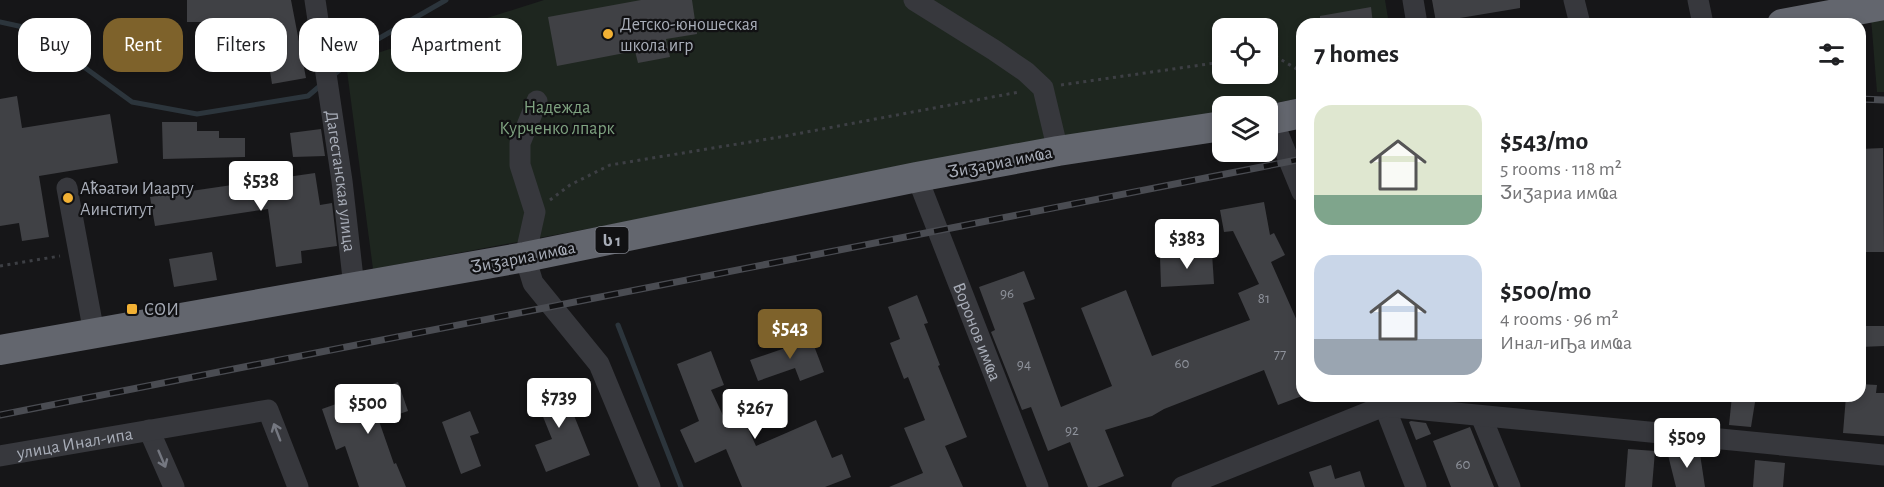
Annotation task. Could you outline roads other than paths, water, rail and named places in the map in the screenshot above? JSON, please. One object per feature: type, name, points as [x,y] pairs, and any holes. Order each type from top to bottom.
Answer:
[{"type":"highway","points":[[1814,18],[1884,5]]},
{"type":"highway","points":[[1278,118],[1296,114]]},
{"type":"highway","name":"Ӡиӡариа имҩа","points":[[0,350],[525,257],[917,177],[1058,151],[1212,128]]},
{"type":"street","name":"Дагестанская улица","points":[[315,0],[342,181],[354,287]]},
{"type":"street","points":[[914,0],[994,50],[1026,72],[1043,88],[1058,151]]},
{"type":"street","points":[[1413,0],[1416,18]]},
{"type":"street","points":[[1574,0],[1578,18]]},
{"type":"street","points":[[1698,0],[1702,18]]},
{"type":"street","points":[[537,101],[520,143],[520,165],[536,212],[525,257],[533,283],[599,364],[650,487]]},
{"type":"street","points":[[1278,137],[1296,178]]},
{"type":"street","name":"Воронов имҩа","points":[[917,177],[1038,487]]},
{"type":"street","points":[[67,188],[94,333]]},
{"type":"street","points":[[1182,487],[1380,402]]},
{"type":"street","points":[[1382,402],[1416,487]]},
{"type":"street","points":[[1389,402],[1481,416],[1884,455]]},
{"type":"street","name":"улица Инал-ипа","points":[[0,456],[268,410],[298,487]]},
{"type":"street","points":[[1481,416],[1510,487]]},
{"type":"street","points":[[149,430],[174,487]]},
{"type":"waterway","points":[[331,77],[378,39],[446,0]]},
{"type":"waterway","points":[[0,22],[23,27],[62,51],[132,102],[197,114],[308,96],[321,85]]},
{"type":"waterway","points":[[618,325],[681,487]]},
{"type":"railway","points":[[1866,99],[1884,100]]},
{"type":"railway","points":[[0,415],[1296,160]]},
{"type":"place","name":"Детско-юношеская школа игр","points":[[608,34]]},
{"type":"place","name":"Аҟәатәи Иаарту Аинститут","points":[[68,198]]},
{"type":"place","name":"СОИ","points":[[132,309]]},
{"type":"park label","name":"Надежда Курченко лпарк","points":[[557,117]]}]
